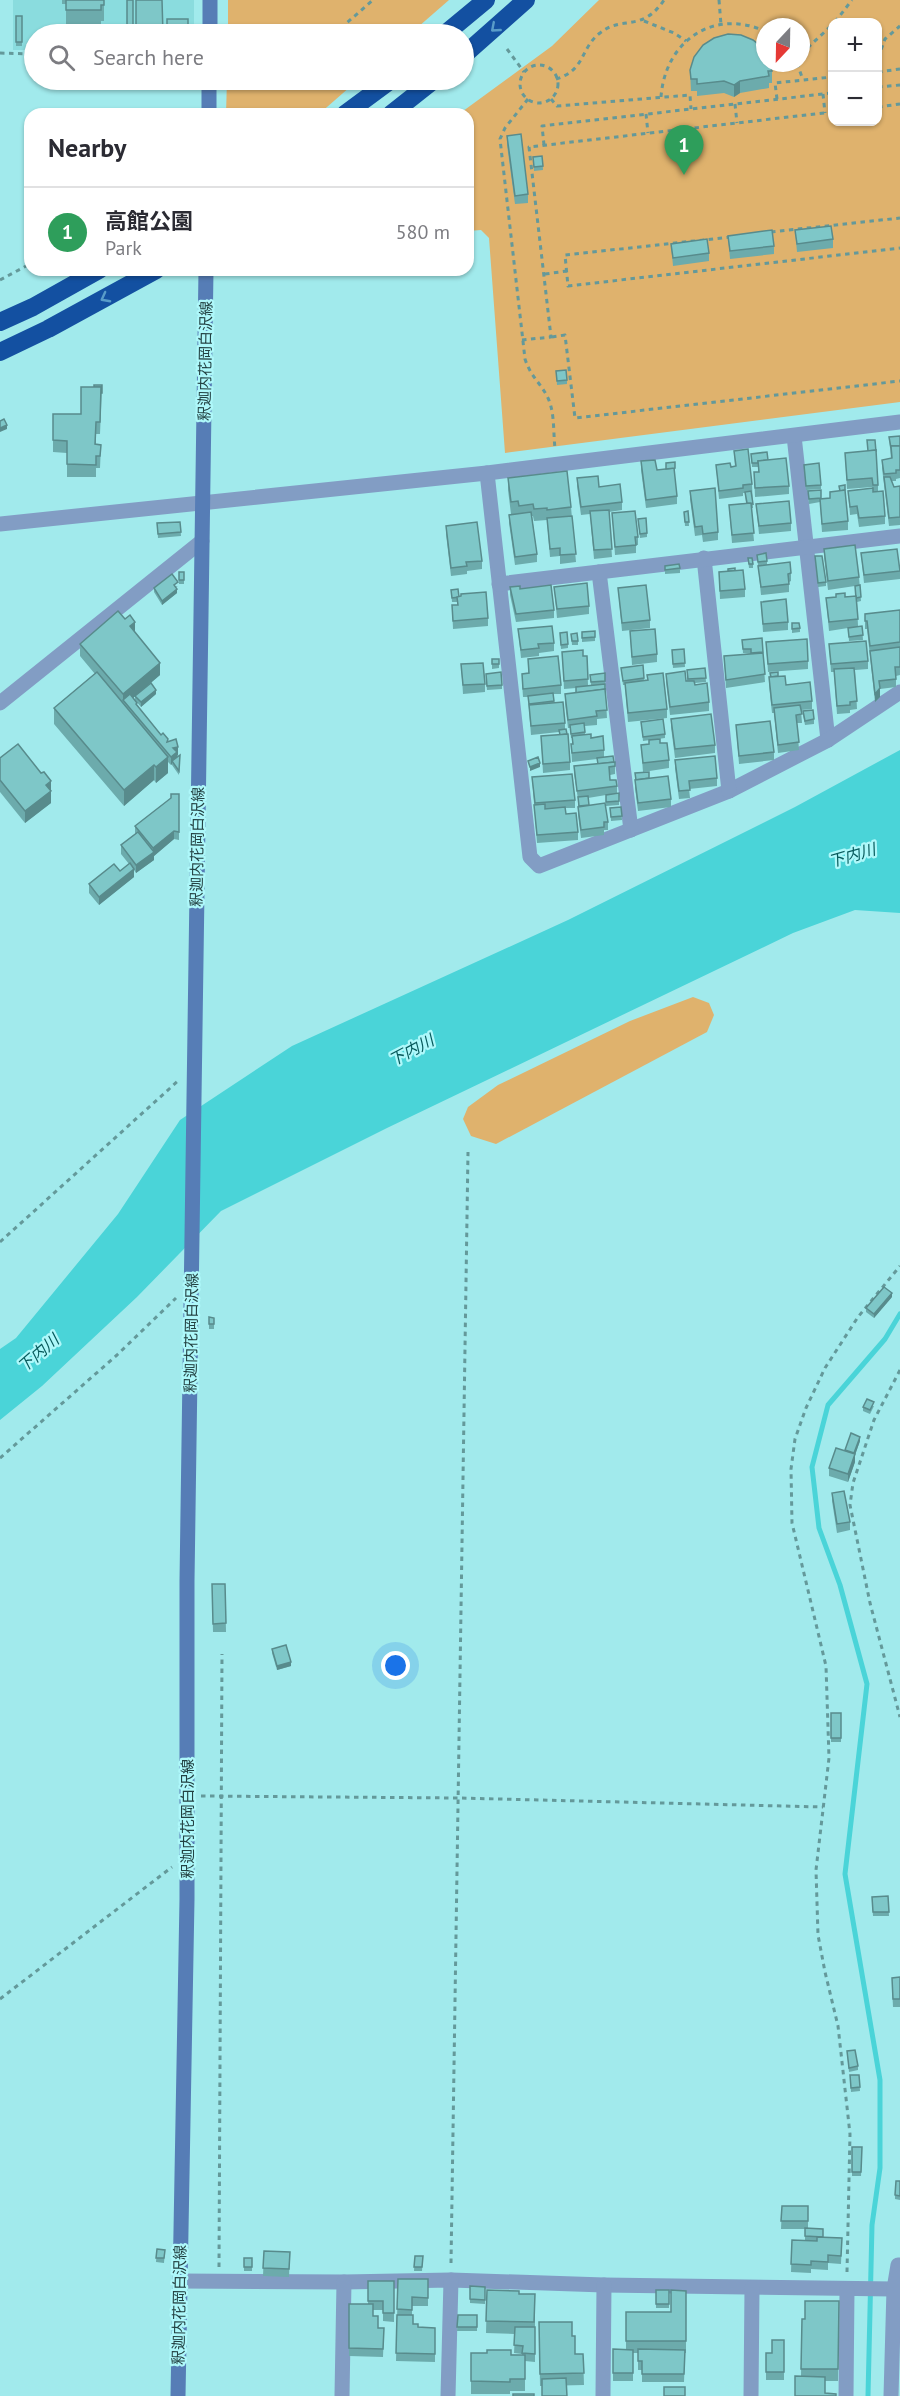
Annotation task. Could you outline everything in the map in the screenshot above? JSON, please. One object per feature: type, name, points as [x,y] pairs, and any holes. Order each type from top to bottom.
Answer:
[{"type":"highway","points":[[457,24],[486,0]]},
{"type":"highway","points":[[474,46],[526,0]]},
{"type":"highway","points":[[353,108],[377,90]]},
{"type":"highway","points":[[399,108],[421,90]]},
{"type":"highway","points":[[0,322],[33,307],[88,276]]},
{"type":"highway","points":[[0,352],[145,276]]},
{"type":"main road","points":[[210,0],[210,24]]},
{"type":"main road","points":[[208,108],[209,90]]},
{"type":"main road","name":"釈迦内花岡白沢線","points":[[178,2396],[187,1854],[187,1581],[206,276]]},
{"type":"street","points":[[0,524],[487,473],[900,422]]},
{"type":"street","points":[[794,436],[828,740]]},
{"type":"street","points":[[487,473],[530,857],[539,866],[729,791],[828,740],[900,692]]},
{"type":"street","points":[[499,584],[806,545],[900,536]]},
{"type":"street","points":[[0,703],[202,541]]},
{"type":"street","points":[[704,558],[729,791]]},
{"type":"street","points":[[599,572],[631,830]]},
{"type":"street","points":[[891,2396],[888,2288],[900,2265]]},
{"type":"street","points":[[180,2281],[451,2280],[752,2288],[888,2288]]},
{"type":"street","points":[[448,2396],[451,2280]]},
{"type":"street","points":[[342,2396],[344,2282]]},
{"type":"street","points":[[603,2396],[604,2285]]},
{"type":"street","points":[[751,2396],[752,2288]]},
{"type":"street","points":[[846,2396],[851,2289]]},
{"type":"path","points":[[345,24],[373,0]]},
{"type":"path","points":[[556,79],[574,70],[599,33],[611,27],[642,20],[658,9],[664,0]]},
{"type":"path","points":[[719,0],[721,25]]},
{"type":"path","points":[[838,18],[852,0]]},
{"type":"path","points":[[642,20],[674,33],[686,41]]},
{"type":"path","points":[[661,97],[662,79],[671,58],[686,41],[706,29],[728,23],[756,28]]},
{"type":"path","points":[[882,47],[885,39],[900,26]]},
{"type":"path","points":[[810,46],[828,29]]},
{"type":"path","points":[[507,50],[524,72]]},
{"type":"path","points":[[0,53],[24,54]]},
{"type":"path","points":[[535,66],[552,71],[556,79],[557,88],[551,99],[539,103],[523,95],[520,84],[524,72],[535,66]]},
{"type":"path","points":[[882,71],[900,69]]},
{"type":"path","points":[[800,72],[803,80]]},
{"type":"path","points":[[777,99],[775,83],[828,77]]},
{"type":"path","points":[[882,87],[900,85]]},
{"type":"path","points":[[544,145],[542,126],[828,93]]},
{"type":"path","points":[[823,94],[825,113]]},
{"type":"path","points":[[551,99],[557,106],[690,95],[692,109]]},
{"type":"path","points":[[528,99],[505,128],[500,139],[525,359],[530,375],[546,394],[551,406],[556,465]]},
{"type":"path","points":[[735,104],[737,123]]},
{"type":"path","points":[[882,107],[900,105]]},
{"type":"path","points":[[551,337],[529,147],[828,113]]},
{"type":"path","points":[[646,114],[648,133]]},
{"type":"path","points":[[761,233],[900,218]]},
{"type":"path","points":[[738,236],[565,255],[568,286],[900,248]]},
{"type":"path","points":[[0,280],[24,267]]},
{"type":"path","points":[[544,274],[567,271]]},
{"type":"path","points":[[522,340],[565,335],[575,418],[900,381]]},
{"type":"path","points":[[0,1242],[194,1074]]},
{"type":"path","points":[[451,2280],[468,1152]]},
{"type":"path","points":[[851,2289],[850,2134],[838,2026],[818,1935],[816,1870],[829,1758],[826,1666],[792,1523],[791,1469],[795,1439],[806,1408],[825,1368],[858,1317],[900,1266]]},
{"type":"path","points":[[0,1458],[117,1355],[192,1279]]},
{"type":"path","points":[[900,1370],[874,1420],[849,1505],[870,1603],[900,1717]]},
{"type":"path","points":[[219,2282],[222,1654]]},
{"type":"path","points":[[187,1795],[824,1806]]},
{"type":"path","points":[[0,1998],[187,1854]]},
{"type":"shaded area","points":[[13,0],[194,0],[194,24],[24,24],[24,50],[13,50]]},
{"type":"shaded area","points":[[228,0],[449,0],[421,24],[228,24]]},
{"type":"shaded area","points":[[599,0],[900,0],[900,402],[505,453],[489,238],[481,230],[474,231],[474,108],[467,108],[552,46]]},
{"type":"shaded area","points":[[227,90],[347,90],[326,108],[226,108]]},
{"type":"shaded area","points":[[693,997],[709,1003],[714,1015],[707,1032],[496,1144],[471,1136],[463,1119],[468,1107],[498,1085],[630,1021]]},
{"type":"water","name":"下内川","points":[[900,750],[900,913],[855,910],[793,933],[387,1128],[221,1211],[137,1297],[42,1386],[0,1420],[0,1349],[16,1338],[118,1214],[180,1120],[292,1046],[568,920],[795,807]]},
{"type":"building","points":[[66,0],[104,0],[104,5],[101,5],[101,10],[66,10]]},
{"type":"building","points":[[127,0],[133,0],[133,24],[127,24]]},
{"type":"building","points":[[136,0],[162,0],[163,24],[136,24]]},
{"type":"building","points":[[16,16],[22,16],[22,42],[16,42]]},
{"type":"building","points":[[167,19],[188,19],[188,24],[167,24]]},
{"type":"building","points":[[728,34],[741,35],[753,40],[756,42],[756,72],[768,72],[769,76],[740,81],[734,85],[724,81],[697,84],[697,79],[691,79],[690,70],[694,57],[703,45],[714,38]]},
{"type":"building","points":[[521,134],[528,194],[515,196],[507,136]]},
{"type":"building","points":[[542,156],[543,166],[534,167],[533,157]]},
{"type":"building","points":[[831,226],[833,239],[797,244],[795,230]]},
{"type":"building","points":[[772,230],[774,246],[730,251],[728,236]]},
{"type":"building","points":[[707,239],[709,253],[673,258],[671,244]]},
{"type":"building","points":[[566,370],[567,380],[557,381],[556,371]]},
{"type":"building","points":[[81,387],[101,387],[100,422],[96,422],[95,444],[101,445],[100,456],[96,456],[96,465],[67,464],[67,441],[53,440],[53,414],[81,414]]},
{"type":"building","points":[[4,419],[7,425],[0,428],[0,421]]},
{"type":"building","points":[[900,436],[900,446],[891,446],[891,448],[889,437]]},
{"type":"building","points":[[867,440],[875,440],[876,450],[868,451]]},
{"type":"building","points":[[891,446],[900,446],[900,470],[896,470],[896,473],[884,474],[882,460],[892,458]]},
{"type":"building","points":[[748,449],[752,484],[743,485],[743,488],[719,491],[716,465],[730,463],[731,467],[736,466],[734,451]]},
{"type":"building","points":[[876,450],[878,485],[873,485],[872,478],[847,480],[845,453]]},
{"type":"building","points":[[767,452],[768,460],[752,463],[751,454]]},
{"type":"building","points":[[786,458],[789,486],[755,488],[754,472],[759,472],[758,461]]},
{"type":"building","points":[[655,460],[657,470],[674,468],[677,496],[646,500],[641,461]]},
{"type":"building","points":[[675,462],[675,468],[666,469],[666,463]]},
{"type":"building","points":[[819,463],[821,485],[806,486],[804,465]]},
{"type":"building","points":[[567,471],[571,507],[534,509],[533,504],[519,506],[518,501],[511,502],[508,478]]},
{"type":"building","points":[[598,476],[599,487],[620,484],[622,502],[581,507],[577,478]]},
{"type":"building","points":[[884,477],[890,477],[894,487],[900,486],[900,517],[889,518]]},
{"type":"building","points":[[845,485],[845,490],[840,491],[839,486]]},
{"type":"building","points":[[715,488],[718,532],[703,534],[702,526],[695,527],[690,491]]},
{"type":"building","points":[[873,488],[873,492],[883,491],[885,516],[859,518],[857,506],[850,507],[848,491]]},
{"type":"building","points":[[821,490],[821,498],[809,499],[808,491]]},
{"type":"building","points":[[845,490],[848,521],[822,524],[820,499],[830,498],[830,492]]},
{"type":"building","points":[[751,491],[753,504],[747,503],[745,492]]},
{"type":"building","points":[[789,501],[791,523],[759,526],[756,504]]},
{"type":"building","points":[[751,503],[754,533],[732,535],[729,505]]},
{"type":"building","points":[[609,510],[612,549],[594,550],[590,511]]},
{"type":"building","points":[[635,511],[638,537],[635,537],[636,545],[615,547],[612,513]]},
{"type":"building","points":[[688,511],[689,522],[685,522],[684,512]]},
{"type":"building","points":[[531,512],[537,554],[515,557],[509,515]]},
{"type":"building","points":[[572,516],[576,554],[560,555],[560,548],[550,549],[547,518]]},
{"type":"building","points":[[646,518],[647,533],[640,534],[638,519]]},
{"type":"building","points":[[180,522],[181,532],[158,534],[157,523]]},
{"type":"building","points":[[477,522],[482,561],[466,562],[467,566],[451,568],[446,526]]},
{"type":"building","points":[[855,545],[859,577],[828,581],[824,549]]},
{"type":"building","points":[[897,549],[900,571],[864,575],[861,553]]},
{"type":"building","points":[[766,553],[767,561],[758,562],[757,555]]},
{"type":"building","points":[[815,556],[822,556],[826,582],[818,583]]},
{"type":"building","points":[[748,558],[752,558],[753,564],[749,564]]},
{"type":"building","points":[[790,562],[789,584],[761,587],[758,566]]},
{"type":"building","points":[[679,564],[680,568],[665,570],[665,566]]},
{"type":"building","points":[[743,570],[745,589],[720,591],[719,572]]},
{"type":"building","points":[[179,572],[184,572],[184,580],[179,580]]},
{"type":"building","points":[[172,574],[178,582],[174,585],[177,589],[162,601],[154,588]]},
{"type":"building","points":[[587,583],[589,606],[557,609],[554,587]]},
{"type":"building","points":[[551,585],[554,610],[516,614],[510,587],[520,586],[520,589]]},
{"type":"building","points":[[646,585],[650,620],[622,623],[618,588]]},
{"type":"building","points":[[860,585],[861,597],[856,598],[855,586]]},
{"type":"building","points":[[458,589],[459,597],[452,598],[451,590]]},
{"type":"building","points":[[486,592],[488,618],[453,621],[452,605],[458,605],[457,597],[461,594]]},
{"type":"building","points":[[845,593],[845,597],[856,596],[858,619],[829,622],[826,598]]},
{"type":"building","points":[[786,599],[788,622],[763,624],[761,602]]},
{"type":"building","points":[[900,610],[900,642],[870,646],[865,614]]},
{"type":"building","points":[[118,611],[125,619],[130,615],[135,622],[130,626],[160,663],[123,694],[80,644]]},
{"type":"building","points":[[792,623],[799,623],[800,628],[792,629]]},
{"type":"building","points":[[552,626],[554,643],[538,644],[539,648],[521,650],[518,629]]},
{"type":"building","points":[[862,626],[863,635],[849,637],[848,628]]},
{"type":"building","points":[[655,629],[657,654],[632,657],[630,631]]},
{"type":"building","points":[[595,631],[595,637],[582,638],[582,632]]},
{"type":"building","points":[[567,632],[568,644],[561,645],[560,633]]},
{"type":"building","points":[[577,633],[578,641],[572,641],[571,634]]},
{"type":"building","points":[[762,638],[763,652],[751,653],[751,649],[743,649],[742,640]]},
{"type":"building","points":[[807,639],[808,661],[768,664],[766,642]]},
{"type":"building","points":[[866,641],[868,661],[831,664],[829,644]]},
{"type":"building","points":[[900,647],[900,667],[895,667],[896,679],[879,681],[880,688],[875,694],[870,651]]},
{"type":"building","points":[[684,649],[685,663],[673,664],[672,650]]},
{"type":"building","points":[[583,650],[583,656],[587,656],[588,679],[564,681],[562,652]]},
{"type":"building","points":[[763,653],[765,674],[726,680],[724,656]]},
{"type":"building","points":[[558,656],[561,685],[523,689],[522,674],[529,673],[528,659]]},
{"type":"building","points":[[492,659],[499,659],[499,664],[492,664]]},
{"type":"building","points":[[483,663],[485,684],[463,685],[461,664]]},
{"type":"building","points":[[643,665],[644,678],[623,681],[621,668]]},
{"type":"building","points":[[705,668],[706,678],[688,679],[687,670]]},
{"type":"building","points":[[854,668],[857,701],[850,702],[850,705],[837,706],[834,669]]},
{"type":"building","points":[[685,671],[686,681],[694,681],[695,685],[707,683],[709,702],[670,707],[666,674]]},
{"type":"building","points":[[97,672],[168,757],[156,767],[154,765],[124,790],[54,708]]},
{"type":"building","points":[[501,672],[502,685],[487,686],[486,674]]},
{"type":"building","points":[[778,672],[778,676],[771,677],[770,673]]},
{"type":"building","points":[[605,673],[605,681],[591,682],[590,675]]},
{"type":"building","points":[[663,673],[667,709],[628,713],[625,683],[648,680],[647,675]]},
{"type":"building","points":[[785,676],[786,685],[810,682],[812,701],[772,705],[769,677]]},
{"type":"building","points":[[151,683],[156,690],[141,702],[135,696]]},
{"type":"building","points":[[605,684],[605,689],[576,693],[576,687]]},
{"type":"building","points":[[605,689],[607,710],[596,711],[597,716],[568,720],[565,694]]},
{"type":"building","points":[[553,693],[554,701],[529,704],[528,696]]},
{"type":"building","points":[[130,694],[161,735],[163,733],[168,739],[167,742],[176,739],[178,747],[173,748],[177,752],[171,757],[123,700]]},
{"type":"building","points":[[563,702],[565,723],[531,726],[529,705]]},
{"type":"building","points":[[800,705],[802,714],[796,715],[799,742],[778,745],[774,708]]},
{"type":"building","points":[[813,710],[814,719],[805,721],[803,711]]},
{"type":"building","points":[[711,714],[715,745],[675,749],[671,719]]},
{"type":"building","points":[[663,719],[665,734],[643,737],[641,722]]},
{"type":"building","points":[[770,721],[774,752],[739,756],[736,725]]},
{"type":"building","points":[[584,723],[585,732],[571,734],[570,725]]},
{"type":"building","points":[[566,729],[567,734],[560,735],[559,730]]},
{"type":"building","points":[[568,734],[570,762],[543,764],[541,736]]},
{"type":"building","points":[[591,734],[591,738],[603,736],[604,750],[572,753],[572,736]]},
{"type":"building","points":[[660,739],[660,743],[667,743],[669,760],[643,763],[641,745],[649,744],[649,740]]},
{"type":"building","points":[[18,744],[41,773],[44,772],[51,781],[46,785],[51,791],[25,811],[0,780],[0,758]]},
{"type":"building","points":[[180,755],[179,771],[172,761]]},
{"type":"building","points":[[613,756],[614,762],[598,764],[597,758]]},
{"type":"building","points":[[715,756],[717,778],[689,781],[690,790],[679,791],[675,760]]},
{"type":"building","points":[[538,757],[540,763],[530,767],[528,761]]},
{"type":"building","points":[[615,762],[615,766],[609,767],[610,780],[616,780],[617,786],[577,791],[574,766]]},
{"type":"building","points":[[649,772],[649,778],[636,780],[635,773]]},
{"type":"building","points":[[572,774],[575,800],[535,803],[532,777]]},
{"type":"building","points":[[668,776],[671,799],[638,803],[635,780]]},
{"type":"building","points":[[619,793],[619,801],[606,802],[606,795]]},
{"type":"building","points":[[171,794],[179,794],[179,832],[174,831],[153,848],[135,826],[171,798]]},
{"type":"building","points":[[588,796],[589,805],[579,806],[578,797]]},
{"type":"building","points":[[605,803],[608,822],[604,822],[604,827],[581,830],[578,807]]},
{"type":"building","points":[[545,804],[545,809],[565,807],[566,814],[576,813],[578,832],[537,835],[534,805]]},
{"type":"building","points":[[621,807],[622,816],[611,817],[610,808]]},
{"type":"building","points":[[138,832],[154,852],[136,865],[121,845]]},
{"type":"building","points":[[130,863],[134,869],[99,897],[89,884],[114,864],[120,871]]},
{"type":"building","points":[[884,1287],[892,1293],[874,1314],[866,1308]]},
{"type":"building","points":[[209,1317],[214,1318],[214,1324],[209,1324]]},
{"type":"building","points":[[867,1399],[874,1402],[870,1410],[863,1407]]},
{"type":"building","points":[[851,1433],[860,1437],[854,1453],[845,1450]]},
{"type":"building","points":[[836,1448],[855,1454],[848,1474],[829,1468]]},
{"type":"building","points":[[844,1491],[850,1522],[837,1524],[832,1493]]},
{"type":"building","points":[[212,1584],[225,1584],[226,1623],[213,1624]]},
{"type":"building","points":[[286,1645],[291,1662],[277,1666],[272,1649]]},
{"type":"building","points":[[831,1713],[841,1713],[841,1738],[831,1738]]},
{"type":"building","points":[[888,1896],[889,1912],[873,1912],[872,1897]]},
{"type":"building","points":[[900,1977],[900,1999],[893,1999],[892,1978]]},
{"type":"building","points":[[855,2050],[858,2066],[849,2068],[847,2051]]},
{"type":"building","points":[[850,2075],[859,2075],[860,2087],[851,2088]]},
{"type":"building","points":[[852,2147],[862,2147],[861,2172],[852,2172]]},
{"type":"building","points":[[896,2181],[900,2181],[900,2196],[895,2195]]},
{"type":"building","points":[[782,2206],[808,2206],[808,2221],[781,2221]]},
{"type":"building","points":[[805,2228],[823,2229],[823,2237],[805,2236]]},
{"type":"building","points":[[817,2237],[842,2238],[841,2256],[828,2255],[828,2262],[811,2261],[811,2265],[791,2264],[792,2240],[817,2241]]},
{"type":"building","points":[[157,2249],[165,2250],[164,2258],[156,2258]]},
{"type":"building","points":[[264,2251],[290,2252],[289,2269],[263,2268]]},
{"type":"building","points":[[415,2256],[423,2256],[422,2267],[414,2267]]},
{"type":"building","points":[[244,2258],[252,2258],[252,2267],[244,2267]]},
{"type":"building","points":[[398,2279],[428,2279],[428,2298],[412,2297],[412,2310],[397,2309]]},
{"type":"building","points":[[368,2281],[394,2281],[394,2313],[383,2313],[383,2301],[368,2301]]},
{"type":"building","points":[[470,2286],[485,2287],[485,2300],[470,2299]]},
{"type":"building","points":[[487,2290],[535,2294],[534,2322],[486,2321]]},
{"type":"building","points":[[656,2290],[669,2290],[669,2304],[656,2304]]},
{"type":"building","points":[[671,2290],[686,2291],[686,2341],[626,2341],[626,2312],[671,2312]]},
{"type":"building","points":[[805,2301],[839,2301],[838,2369],[801,2369],[802,2319],[805,2319]]},
{"type":"building","points":[[349,2304],[373,2304],[373,2316],[378,2316],[378,2328],[384,2328],[383,2349],[349,2348]]},
{"type":"building","points":[[397,2315],[413,2315],[413,2324],[418,2324],[418,2327],[435,2328],[435,2354],[396,2353]]},
{"type":"building","points":[[458,2315],[477,2315],[477,2327],[457,2327]]},
{"type":"building","points":[[539,2322],[572,2322],[575,2354],[583,2354],[584,2373],[540,2374]]},
{"type":"building","points":[[515,2327],[535,2327],[535,2354],[522,2353],[523,2346],[514,2345]]},
{"type":"building","points":[[772,2340],[784,2340],[784,2372],[766,2372],[766,2353],[772,2353]]},
{"type":"building","points":[[613,2349],[633,2350],[633,2373],[613,2373]]},
{"type":"building","points":[[638,2349],[685,2350],[684,2374],[642,2374],[642,2361],[638,2361]]},
{"type":"building","points":[[487,2350],[511,2350],[511,2355],[525,2355],[525,2379],[510,2379],[510,2382],[471,2381],[471,2353],[487,2353]]},
{"type":"building","points":[[795,2376],[825,2377],[825,2393],[836,2394],[836,2396],[795,2396]]},
{"type":"building","points":[[566,2378],[567,2396],[542,2396],[542,2379]]},
{"type":"building","points":[[664,2387],[685,2387],[685,2396],[664,2396]]},
{"type":"building","points":[[513,2394],[534,2394],[534,2396],[513,2396]]},
{"type":"waterway","points":[[868,2396],[872,2225],[880,2168],[880,2080],[845,1874],[867,1684],[840,1585],[819,1528],[812,1467],[828,1405],[885,1339],[900,1314]]},
{"type":"place","name":"高館公園","points":[[684,175]]}]
